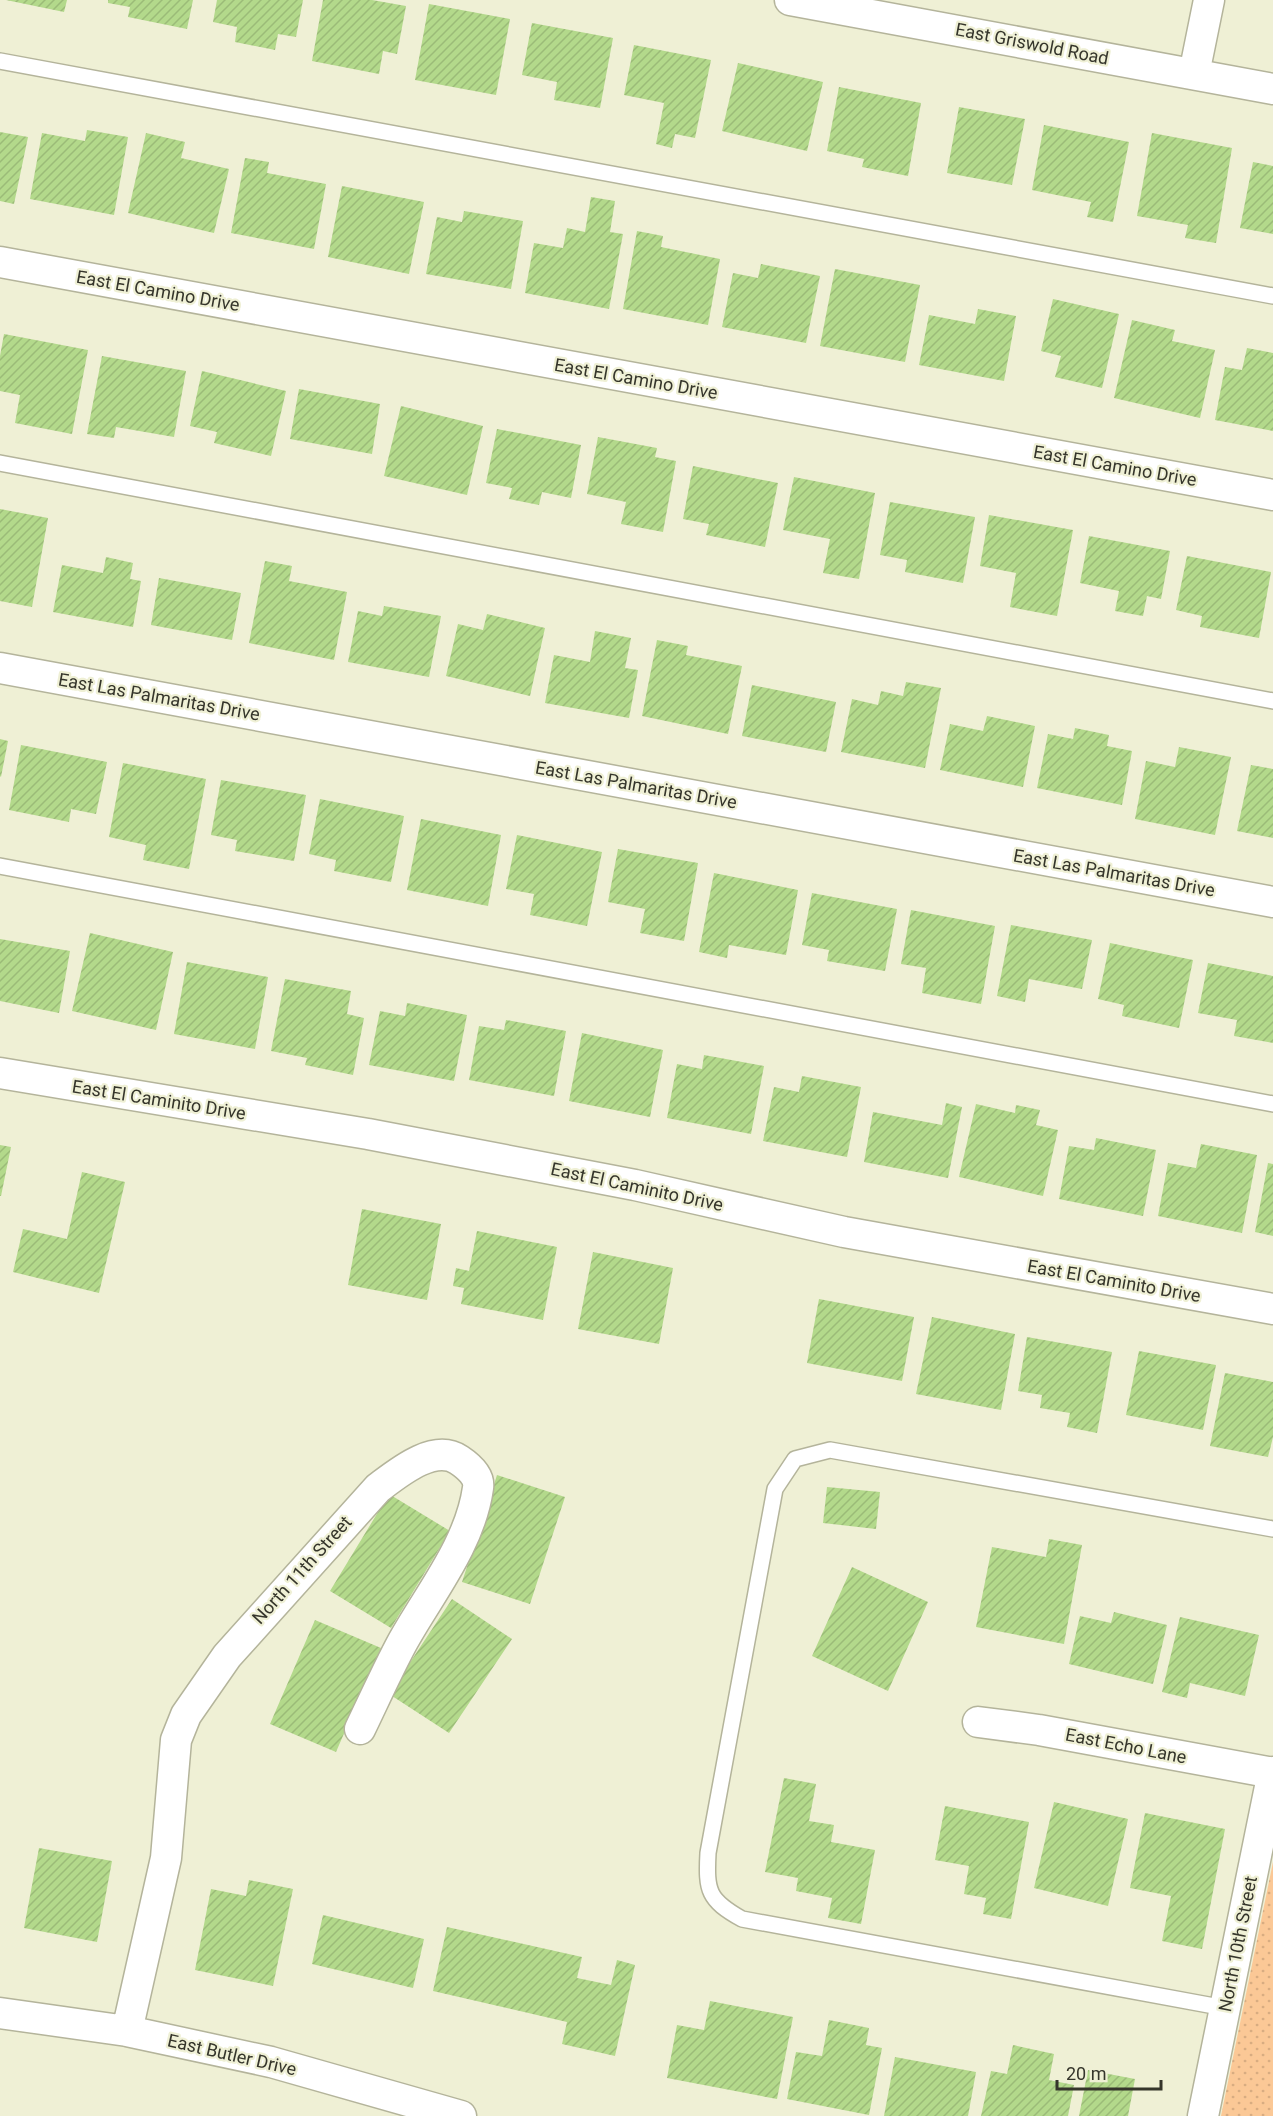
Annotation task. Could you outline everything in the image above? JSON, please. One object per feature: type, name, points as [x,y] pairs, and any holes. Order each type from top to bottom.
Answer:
[{"type":"street","name":"East Griswold Road","points":[[790,0],[1273,89]]},
{"type":"street","points":[[1194,74],[1209,0]]},
{"type":"street","name":"East El Camino Drive","points":[[0,262],[1273,495]]},
{"type":"street","name":"East Las Palmaritas Drive","points":[[0,668],[1273,902]]},
{"type":"street","name":"East El Caminito Drive","points":[[0,1073],[368,1134],[635,1185],[844,1232],[1273,1309]]},
{"type":"street","name":"North 11th Street","points":[[127,2031],[166,1858],[176,1740],[186,1715],[227,1656],[378,1488],[408,1466],[430,1457],[453,1456],[472,1469],[479,1486],[461,1543],[402,1644],[360,1729]]},
{"type":"street","name":"East Echo Lane","points":[[978,1722],[1039,1730],[1273,1773]]},
{"type":"street","name":"North 10th Street","points":[[1203,2116],[1273,1773]]},
{"type":"street","name":"East Butler Drive","points":[[0,2013],[127,2031],[271,2062],[460,2116]]},
{"type":"lane","points":[[0,61],[1273,296]]},
{"type":"lane","points":[[0,463],[1273,701]]},
{"type":"lane","points":[[0,866],[1273,1104]]},
{"type":"lane","points":[[1225,2008],[742,1919],[719,1906],[706,1885],[708,1853],[775,1489],[795,1459],[830,1450],[1273,1529]]},
{"type":"shaded area","points":[[1273,1862],[1273,2116],[1221,2116]]},
{"type":"building","points":[[6,0],[67,0],[64,12]]},
{"type":"building","points":[[108,0],[193,0],[187,29],[128,17],[130,7],[108,3]]},
{"type":"building","points":[[217,0],[303,0],[296,37],[278,34],[275,50],[235,42],[237,27],[213,22]]},
{"type":"building","points":[[323,0],[372,0],[406,6],[397,54],[383,51],[379,74],[312,61]]},
{"type":"building","points":[[429,4],[510,19],[496,95],[415,80]]},
{"type":"building","points":[[532,23],[613,38],[600,108],[554,100],[557,82],[522,75]]},
{"type":"building","points":[[634,45],[711,60],[695,138],[675,134],[672,148],[656,144],[664,103],[624,95]]},
{"type":"building","points":[[738,63],[823,82],[807,151],[722,131]]},
{"type":"building","points":[[839,87],[921,103],[908,176],[862,167],[864,159],[827,151]]},
{"type":"building","points":[[959,107],[1025,119],[1012,185],[947,173]]},
{"type":"building","points":[[1044,125],[1129,142],[1113,222],[1087,217],[1091,202],[1032,190]]},
{"type":"building","points":[[87,130],[128,137],[114,215],[30,199],[42,133],[85,141]]},
{"type":"building","points":[[0,132],[28,137],[14,204],[0,201]]},
{"type":"building","points":[[146,133],[185,142],[181,158],[229,169],[214,233],[128,213]]},
{"type":"building","points":[[1152,133],[1232,148],[1216,243],[1185,238],[1188,225],[1137,216]]},
{"type":"building","points":[[245,158],[269,162],[267,173],[326,184],[314,249],[231,233]]},
{"type":"building","points":[[1253,162],[1273,166],[1273,234],[1240,228]]},
{"type":"building","points":[[342,186],[424,202],[409,274],[328,257]]},
{"type":"building","points":[[591,197],[615,201],[610,232],[623,234],[609,309],[525,293],[534,243],[563,248],[567,228],[585,232]]},
{"type":"building","points":[[464,211],[523,221],[511,289],[426,274],[437,217],[462,222]]},
{"type":"building","points":[[637,231],[663,236],[661,247],[720,259],[708,325],[623,309]]},
{"type":"building","points":[[761,264],[820,276],[806,343],[722,327],[733,273],[758,278]]},
{"type":"building","points":[[835,269],[920,285],[905,362],[820,346]]},
{"type":"building","points":[[1053,299],[1119,314],[1102,388],[1055,377],[1061,356],[1041,351]]},
{"type":"building","points":[[978,309],[1016,316],[1004,381],[919,365],[929,315],[975,324]]},
{"type":"building","points":[[1132,320],[1175,330],[1172,341],[1215,350],[1200,418],[1114,398]]},
{"type":"building","points":[[4,334],[88,350],[72,434],[15,423],[20,395],[0,391],[0,356]]},
{"type":"building","points":[[1247,348],[1273,353],[1273,431],[1215,420],[1225,367],[1242,370]]},
{"type":"building","points":[[102,356],[186,371],[174,437],[116,427],[114,438],[87,434]]},
{"type":"building","points":[[202,371],[286,391],[271,456],[214,443],[217,432],[190,426]]},
{"type":"building","points":[[299,389],[380,404],[372,454],[290,439]]},
{"type":"building","points":[[401,406],[483,426],[467,495],[384,476]]},
{"type":"building","points":[[497,429],[581,445],[571,498],[542,492],[539,505],[509,499],[512,488],[486,483]]},
{"type":"building","points":[[598,437],[657,448],[655,457],[676,461],[663,532],[621,524],[626,502],[587,494]]},
{"type":"building","points":[[693,466],[778,483],[765,547],[706,535],[709,524],[683,519]]},
{"type":"building","points":[[794,477],[875,493],[859,579],[823,573],[830,539],[783,530]]},
{"type":"building","points":[[890,502],[975,517],[963,583],[905,572],[907,560],[880,555]]},
{"type":"building","points":[[0,509],[48,518],[32,607],[0,601]]},
{"type":"building","points":[[989,515],[1073,530],[1057,616],[1010,607],[1016,573],[980,566]]},
{"type":"building","points":[[1089,536],[1170,551],[1161,599],[1147,596],[1143,616],[1115,611],[1119,591],[1080,583]]},
{"type":"building","points":[[1187,556],[1271,572],[1259,638],[1200,627],[1202,616],[1176,610]]},
{"type":"building","points":[[106,557],[133,563],[130,579],[141,581],[133,627],[53,612],[62,565],[103,573]]},
{"type":"building","points":[[265,561],[292,566],[289,581],[347,592],[334,660],[249,643]]},
{"type":"building","points":[[159,578],[241,593],[232,640],[151,625]]},
{"type":"building","points":[[384,606],[441,616],[429,677],[348,662],[358,611],[382,616]]},
{"type":"building","points":[[487,614],[545,628],[530,696],[446,676],[458,624],[483,630]]},
{"type":"building","points":[[595,631],[631,638],[625,668],[638,670],[629,718],[545,703],[554,655],[590,662]]},
{"type":"building","points":[[657,640],[688,646],[686,655],[742,666],[728,734],[642,716]]},
{"type":"building","points":[[906,682],[941,688],[925,768],[841,752],[852,699],[878,705],[881,691],[903,696]]},
{"type":"building","points":[[752,685],[836,702],[826,752],[742,736]]},
{"type":"building","points":[[987,716],[1035,726],[1023,787],[940,770],[950,724],[983,731]]},
{"type":"building","points":[[1075,728],[1109,735],[1107,746],[1132,751],[1122,805],[1037,788],[1048,734],[1073,739]]},
{"type":"building","points":[[0,739],[8,741],[1,777],[0,776]]},
{"type":"building","points":[[21,745],[107,762],[96,814],[71,809],[69,822],[9,810]]},
{"type":"building","points":[[1179,747],[1231,757],[1215,835],[1135,819],[1146,761],[1175,767]]},
{"type":"building","points":[[123,763],[206,779],[189,869],[143,860],[146,845],[109,837]]},
{"type":"building","points":[[1251,765],[1273,769],[1273,838],[1237,831]]},
{"type":"building","points":[[221,780],[306,795],[294,861],[235,851],[237,840],[211,835]]},
{"type":"building","points":[[320,799],[404,816],[391,882],[334,871],[336,860],[309,854]]},
{"type":"building","points":[[421,819],[501,835],[488,906],[407,890]]},
{"type":"building","points":[[517,835],[602,852],[587,926],[530,915],[534,894],[506,889]]},
{"type":"building","points":[[618,849],[698,863],[684,941],[640,933],[645,909],[608,902]]},
{"type":"building","points":[[714,873],[798,890],[786,955],[729,945],[727,958],[699,952]]},
{"type":"building","points":[[812,893],[897,909],[885,971],[827,961],[829,950],[802,945]]},
{"type":"building","points":[[911,910],[995,926],[981,1004],[922,993],[926,968],[901,964]]},
{"type":"building","points":[[1011,925],[1092,940],[1082,989],[1029,979],[1025,1002],[997,996]]},
{"type":"building","points":[[90,933],[173,952],[156,1030],[72,1011]]},
{"type":"building","points":[[0,939],[70,951],[59,1013],[0,1001]]},
{"type":"building","points":[[1110,943],[1193,960],[1179,1028],[1122,1016],[1124,1005],[1098,999]]},
{"type":"building","points":[[187,962],[268,977],[255,1049],[174,1034]]},
{"type":"building","points":[[1208,963],[1273,976],[1273,1043],[1234,1036],[1237,1020],[1198,1013]]},
{"type":"building","points":[[285,979],[351,991],[347,1014],[364,1018],[353,1075],[305,1065],[307,1058],[271,1051]]},
{"type":"building","points":[[407,1003],[467,1015],[454,1081],[369,1065],[380,1011],[405,1016]]},
{"type":"building","points":[[506,1020],[566,1031],[554,1096],[469,1080],[479,1026],[504,1030]]},
{"type":"building","points":[[582,1033],[663,1050],[650,1117],[569,1101]]},
{"type":"building","points":[[704,1055],[764,1066],[751,1134],[667,1118],[677,1064],[702,1069]]},
{"type":"building","points":[[802,1076],[861,1087],[847,1157],[763,1141],[774,1087],[799,1092]]},
{"type":"building","points":[[946,1103],[962,1107],[948,1178],[864,1162],[873,1112],[942,1125]]},
{"type":"building","points":[[976,1104],[1015,1113],[1016,1105],[1040,1110],[1036,1125],[1058,1130],[1043,1196],[959,1177]]},
{"type":"building","points":[[1096,1138],[1156,1150],[1143,1216],[1059,1199],[1069,1146],[1094,1150]]},
{"type":"building","points":[[1201,1144],[1257,1155],[1242,1233],[1158,1216],[1168,1163],[1196,1168]]},
{"type":"building","points":[[0,1145],[11,1147],[1,1196],[0,1196]]},
{"type":"building","points":[[1268,1163],[1273,1164],[1273,1236],[1255,1232]]},
{"type":"building","points":[[82,1172],[125,1182],[99,1293],[13,1272],[23,1229],[67,1239]]},
{"type":"building","points":[[362,1209],[441,1224],[427,1300],[348,1285]]},
{"type":"building","points":[[477,1231],[557,1247],[543,1320],[461,1304],[464,1288],[453,1286],[456,1268],[469,1271]]},
{"type":"building","points":[[593,1252],[673,1268],[659,1344],[578,1329]]},
{"type":"building","points":[[819,1299],[914,1317],[902,1381],[807,1363]]},
{"type":"building","points":[[932,1317],[1015,1334],[1001,1410],[916,1394]]},
{"type":"building","points":[[1027,1337],[1112,1352],[1097,1433],[1067,1427],[1070,1413],[1040,1408],[1042,1395],[1018,1391]]},
{"type":"building","points":[[1139,1351],[1216,1365],[1203,1430],[1126,1415]]},
{"type":"building","points":[[1225,1373],[1273,1382],[1273,1437],[1268,1457],[1210,1446]]},
{"type":"building","points":[[497,1475],[565,1497],[530,1604],[462,1582]]},
{"type":"building","points":[[827,1487],[880,1492],[876,1529],[823,1523]]},
{"type":"building","points":[[389,1494],[450,1531],[391,1628],[330,1591]]},
{"type":"building","points":[[1049,1539],[1082,1545],[1064,1644],[976,1627],[992,1547],[1046,1557]]},
{"type":"building","points":[[852,1567],[928,1602],[888,1691],[812,1656]]},
{"type":"building","points":[[452,1599],[512,1639],[449,1733],[389,1694]]},
{"type":"building","points":[[1114,1612],[1167,1625],[1153,1684],[1069,1664],[1080,1616],[1111,1623]]},
{"type":"building","points":[[1180,1617],[1259,1635],[1245,1696],[1190,1683],[1187,1698],[1162,1692]]},
{"type":"building","points":[[315,1620],[381,1648],[336,1752],[270,1724]]},
{"type":"building","points":[[784,1778],[816,1784],[809,1821],[834,1825],[831,1842],[875,1850],[861,1924],[828,1918],[832,1898],[796,1891],[798,1878],[765,1872]]},
{"type":"building","points":[[1054,1802],[1128,1819],[1108,1906],[1034,1888]]},
{"type":"building","points":[[945,1806],[1029,1822],[1011,1919],[983,1914],[986,1898],[964,1894],[969,1866],[935,1860]]},
{"type":"building","points":[[1145,1813],[1225,1829],[1202,1949],[1162,1941],[1171,1896],[1130,1888]]},
{"type":"building","points":[[39,1848],[112,1861],[97,1942],[24,1928]]},
{"type":"building","points":[[249,1880],[293,1889],[273,1986],[195,1970],[211,1889],[246,1896]]},
{"type":"building","points":[[323,1915],[424,1939],[413,1988],[312,1964]]},
{"type":"building","points":[[447,1927],[582,1957],[577,1978],[611,1985],[617,1960],[635,1965],[615,2056],[562,2044],[567,2022],[433,1991]]},
{"type":"building","points":[[710,2001],[793,2017],[777,2099],[667,2078],[677,2025],[704,2030]]},
{"type":"building","points":[[829,2020],[869,2028],[866,2045],[882,2048],[869,2115],[787,2099],[796,2052],[822,2056]]},
{"type":"building","points":[[1013,2045],[1054,2054],[1049,2080],[1074,2085],[1068,2116],[981,2116],[991,2071],[1007,2074]]},
{"type":"building","points":[[895,2057],[976,2072],[968,2116],[884,2116]]},
{"type":"building","points":[[1088,2070],[1135,2079],[1128,2116],[1079,2116]]}]
